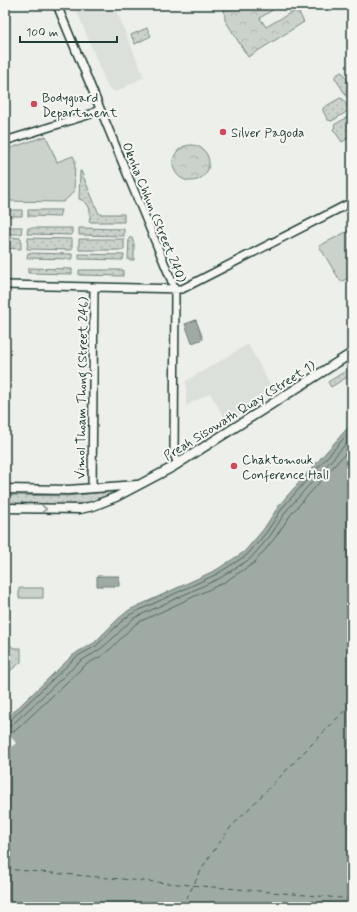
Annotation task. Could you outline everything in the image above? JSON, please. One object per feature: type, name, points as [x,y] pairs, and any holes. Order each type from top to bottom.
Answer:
[{"type":"main road","name":"Preah Sisowath Quay (Street 1)","points":[[5,508],[80,509],[93,506],[116,497],[178,464],[352,353]]},
{"type":"main road","name":"Preah Sisowath Quay (Street 1)","points":[[5,489],[68,490],[138,485]]},
{"type":"main road","points":[[114,486],[119,489],[120,493],[116,497]]},
{"type":"street","name":"Oknha Chhun (Street 240)","points":[[57,5],[175,289],[174,454],[178,464]]},
{"type":"street","points":[[5,141],[91,114],[100,109]]},
{"type":"street","points":[[5,285],[182,289],[352,202]]},
{"type":"street","name":"Vimol Thoam Thong (Street 246)","points":[[92,488],[94,287]]},
{"type":"shaded area","points":[[86,5],[114,5],[144,77],[116,92],[108,88],[76,9]]},
{"type":"shaded area","points":[[248,344],[274,392],[227,422],[210,393],[186,406],[186,381]]},
{"type":"green space","points":[[224,5],[280,5],[260,18],[266,27],[297,9],[304,22],[248,57],[225,20]]},
{"type":"green space","points":[[147,28],[151,36],[135,44],[131,35]]},
{"type":"green space","points":[[341,72],[352,87],[351,100],[349,100],[335,78],[335,76]]},
{"type":"green space","points":[[340,98],[343,99],[349,109],[348,111],[332,121],[328,120],[323,108]]},
{"type":"green space","points":[[351,115],[352,136],[342,142],[333,129],[335,127],[334,125]]},
{"type":"green space","points":[[46,136],[57,162],[73,156],[75,160],[74,192],[63,202],[5,201],[5,150]]},
{"type":"green space","points":[[188,145],[194,145],[204,150],[209,163],[204,176],[194,181],[188,181],[178,176],[173,166],[173,160],[178,150]]},
{"type":"green space","points":[[80,171],[99,214],[124,214],[124,222],[89,222],[90,211],[88,205],[83,200],[79,199]]},
{"type":"green space","points":[[5,210],[22,210],[22,216],[5,216]]},
{"type":"green space","points":[[28,210],[61,210],[59,217],[28,216]]},
{"type":"green space","points":[[5,227],[22,227],[21,234],[5,234]]},
{"type":"green space","points":[[28,228],[72,228],[72,235],[27,234]]},
{"type":"green space","points":[[79,228],[124,229],[124,236],[79,235]]},
{"type":"green space","points":[[352,229],[352,276],[341,282],[319,246]]},
{"type":"green space","points":[[5,237],[21,238],[21,249],[5,248]]},
{"type":"green space","points":[[28,238],[72,239],[72,250],[27,249]]},
{"type":"green space","points":[[129,238],[132,238],[134,244],[134,260],[128,260]]},
{"type":"green space","points":[[79,239],[124,239],[124,250],[79,250]]},
{"type":"green space","points":[[28,253],[72,254],[72,259],[27,258]]},
{"type":"green space","points":[[79,254],[124,255],[123,260],[79,259]]},
{"type":"green space","points":[[28,268],[72,269],[72,274],[28,273]]},
{"type":"green space","points":[[79,270],[123,270],[123,276],[79,275]]},
{"type":"green space","points":[[352,367],[352,374],[331,387],[328,382]]},
{"type":"green space","points":[[115,492],[105,498],[78,504],[46,505],[5,503],[5,495],[68,496]]},
{"type":"green space","points":[[19,588],[43,588],[43,598],[19,598]]},
{"type":"green space","points":[[5,638],[10,638],[10,644],[13,648],[21,648],[21,662],[5,675]]},
{"type":"water","points":[[196,320],[203,339],[192,343],[185,324]]},
{"type":"water","points":[[352,423],[352,907],[5,907],[5,720],[72,656],[94,643],[129,610],[216,570],[244,552],[263,530],[280,504]]},
{"type":"water","points":[[97,576],[119,576],[119,586],[97,586]]},
{"type":"pier","points":[[7,732],[16,743],[5,753],[5,734]]},
{"type":"ferry route","points":[[182,907],[205,863],[230,828],[352,703]]},
{"type":"ferry route","points":[[5,869],[352,899]]},
{"type":"place","name":"Bodyguard Department","points":[[34,104]]},
{"type":"place","name":"Silver Pagoda","points":[[223,132]]},
{"type":"place","name":"Chaktomouk Conference Hall","points":[[234,466]]}]
